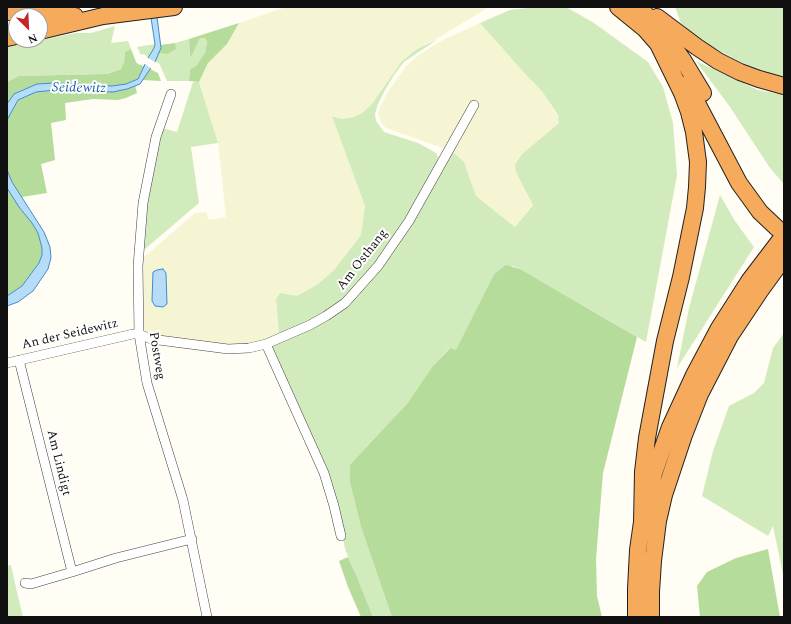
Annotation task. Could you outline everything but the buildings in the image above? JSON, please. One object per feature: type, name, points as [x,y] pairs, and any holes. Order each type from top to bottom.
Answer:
[{"type":"highway","points":[[7,12],[60,7]]},
{"type":"highway","points":[[48,29],[103,16],[174,7]]},
{"type":"highway","points":[[618,7],[645,29],[676,65],[747,196],[780,236],[719,328],[694,375],[670,427],[654,473],[642,522],[638,550],[636,617]]},
{"type":"highway","points":[[639,7],[664,35],[683,60],[696,81],[719,130],[734,173]]},
{"type":"highway","points":[[643,7],[718,61],[740,72],[784,86]]},
{"type":"highway","points":[[48,16],[103,16]]},
{"type":"highway","points":[[642,522],[643,472],[648,438],[665,341],[681,277],[695,208],[698,162],[694,132],[689,112],[682,93],[658,44]]},
{"type":"highway","points":[[651,617],[653,561],[658,522],[664,494],[684,435],[700,394],[730,336],[784,258]]},
{"type":"street","name":"Postweg","points":[[171,94],[156,137],[143,203],[138,266],[139,334],[147,383],[183,500],[207,617]]},
{"type":"street","name":"Am Osthang","points":[[139,334],[151,339],[228,349],[249,348],[266,344],[326,316],[345,303],[360,288],[378,266],[409,221],[474,105]]},
{"type":"street","name":"An der Seidewitz","points":[[7,363],[119,337],[139,334]]},
{"type":"street","points":[[266,344],[324,473],[341,536]]},
{"type":"street","name":"Am Lindigt","points":[[19,360],[72,572]]},
{"type":"street","points":[[25,583],[31,584],[116,558],[192,539]]},
{"type":"green space","points":[[286,7],[489,7],[417,49],[403,61],[372,104],[362,113],[354,117],[342,119],[333,116],[365,206],[361,235],[334,270],[318,284],[297,296],[276,299],[279,335],[249,345],[234,346],[151,336],[144,333],[143,258],[195,213],[206,212],[209,220],[226,217],[218,143],[199,82],[208,63],[227,44],[239,23]]},
{"type":"green space","points":[[536,7],[566,7],[594,23],[648,62],[663,87],[673,123],[677,175],[646,342],[520,269],[513,266],[494,274],[456,351],[449,348],[432,367],[407,404],[362,530],[392,617],[373,617],[345,549],[340,518],[323,459],[271,347],[361,289],[451,150],[464,162],[476,196],[515,227],[533,205],[516,172],[515,165],[522,154],[559,123],[558,115],[541,90],[480,23],[510,10]]},
{"type":"green space","points":[[675,7],[784,7],[784,76],[758,71],[703,42],[681,23]]},
{"type":"green space","points":[[239,23],[227,44],[208,63],[199,82],[189,81],[190,69],[196,66],[205,53],[207,42],[205,38],[200,38],[190,57],[189,39]]},
{"type":"green space","points":[[480,23],[541,90],[559,118],[559,123],[522,154],[516,172],[533,204],[515,227],[476,196],[464,162],[459,159],[454,152],[386,128],[378,115],[387,93],[406,66],[419,55],[439,42]]},
{"type":"green space","points":[[115,26],[111,43],[128,41],[131,49],[125,52],[124,62],[121,69],[107,74],[19,76],[7,82],[7,47],[48,48],[48,39],[76,33],[91,33]]},
{"type":"green space","points":[[200,38],[205,38],[207,42],[205,53],[196,66],[190,69],[189,81],[167,81],[159,63],[155,62],[160,53],[175,49],[175,43],[189,39],[190,57]]},
{"type":"green space","points":[[438,39],[404,62],[385,90],[375,114],[376,121],[384,132],[418,143],[436,153],[439,159],[407,219],[359,285],[326,315],[279,335],[276,299],[280,293],[297,296],[318,284],[334,270],[361,235],[365,206],[332,116],[342,119],[354,117],[362,113],[372,104],[402,61],[417,49]]},
{"type":"green space","points":[[175,43],[176,49],[167,54],[160,53],[157,57],[161,48],[160,45]]},
{"type":"green space","points":[[155,44],[148,58],[144,54],[141,55],[137,47]]},
{"type":"green space","points":[[131,49],[136,62],[144,66],[138,79],[126,84],[112,86],[55,83],[37,84],[14,94],[7,104],[7,82],[19,76],[107,74],[121,69],[124,62],[125,52]]},
{"type":"green space","points":[[696,61],[758,90],[784,95],[784,184],[770,168],[730,107]]},
{"type":"green space","points":[[150,69],[158,73],[161,81],[142,80]]},
{"type":"green space","points":[[193,82],[199,82],[218,143],[191,147],[199,203],[145,249],[143,247],[146,213],[154,162],[162,128],[177,132]]},
{"type":"green space","points":[[135,85],[137,93],[126,98],[118,100],[93,99],[65,103],[66,120],[51,123],[55,160],[41,164],[47,193],[22,197],[12,182],[7,170],[7,120],[18,100],[36,92],[55,90],[127,89]]},
{"type":"green space","points":[[7,188],[38,233],[42,248],[42,255],[39,263],[22,286],[7,296]]},
{"type":"green space","points":[[720,195],[735,221],[754,247],[677,368],[689,308]]},
{"type":"green space","points":[[506,265],[520,269],[637,337],[603,473],[596,559],[597,596],[602,617],[392,617],[362,530],[350,482],[350,465],[407,404],[432,367],[450,348],[456,350],[494,274]]},
{"type":"green space","points":[[784,333],[784,579],[773,526],[768,536],[702,496],[713,451],[729,406],[754,393],[764,383],[773,348]]},
{"type":"green space","points":[[768,549],[780,617],[700,617],[697,586],[707,572],[736,558]]},
{"type":"green space","points":[[348,557],[373,617],[361,617],[348,587],[339,561]]},
{"type":"green space","points":[[11,565],[23,617],[7,617],[7,566]]},
{"type":"water","name":"Seidewitz","points":[[157,17],[161,48],[155,62],[140,84],[113,92],[55,90],[36,92],[18,100],[7,120],[7,104],[14,94],[37,84],[55,83],[112,86],[126,84],[138,79],[154,48],[155,44],[151,18]]},
{"type":"water","points":[[7,170],[12,182],[44,232],[50,247],[51,258],[48,269],[33,291],[18,302],[7,306],[7,296],[22,286],[39,263],[42,255],[42,248],[38,233],[7,188]]},
{"type":"water","points":[[163,269],[166,273],[167,304],[163,307],[155,306],[152,301],[153,272]]},
{"type":"pier","points":[[146,57],[157,63],[152,69],[143,64]]}]
